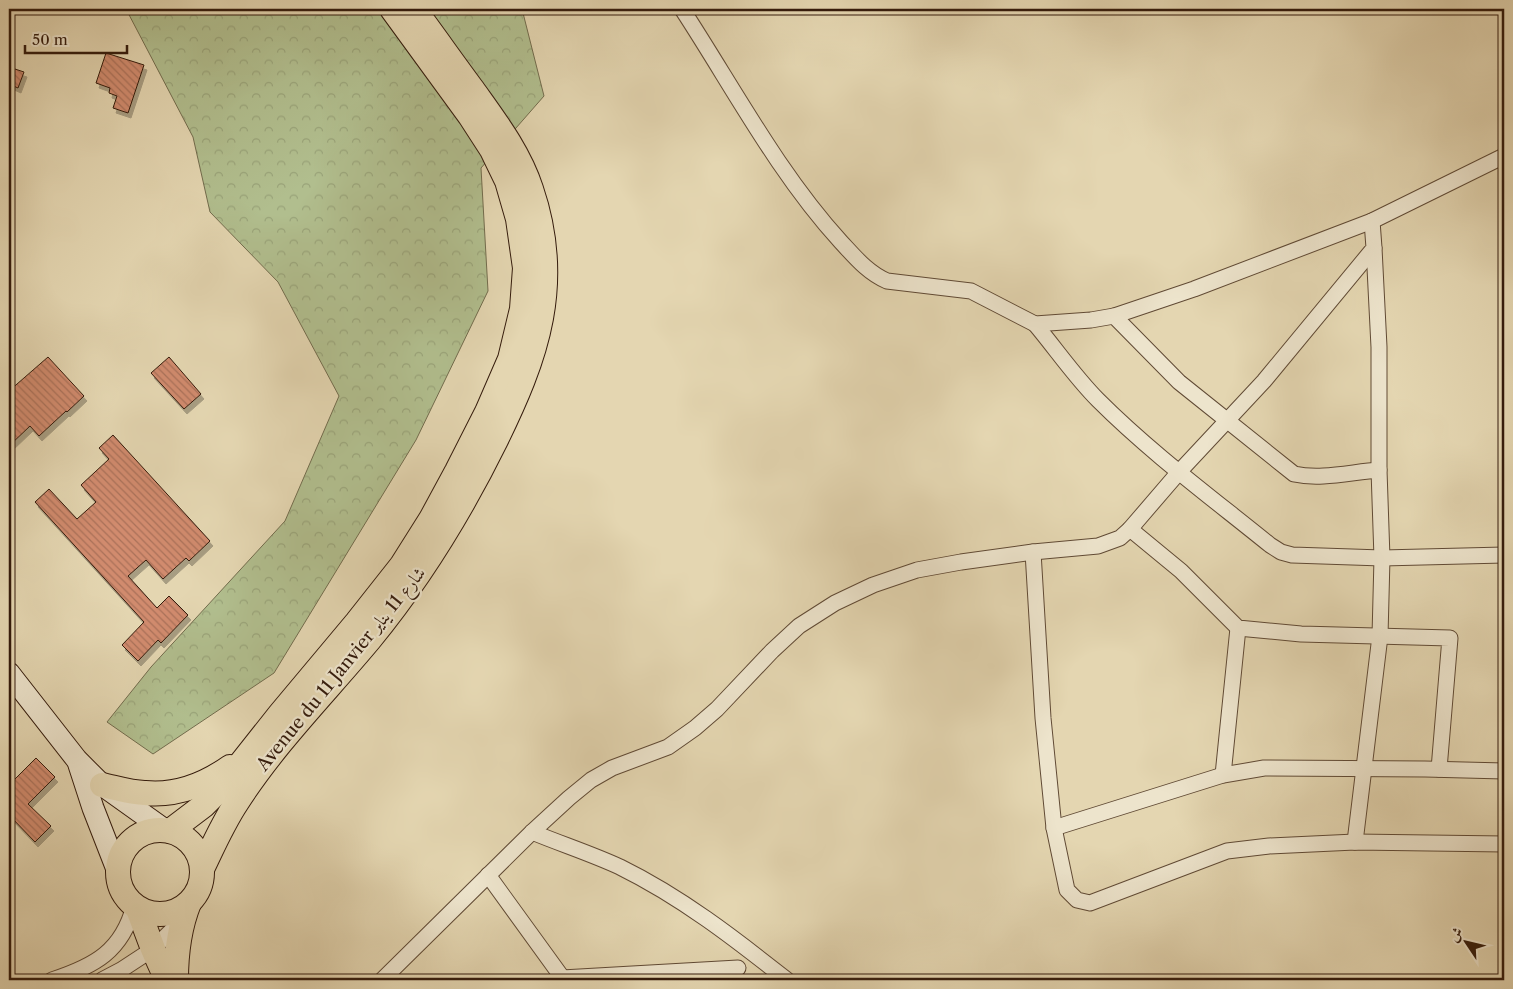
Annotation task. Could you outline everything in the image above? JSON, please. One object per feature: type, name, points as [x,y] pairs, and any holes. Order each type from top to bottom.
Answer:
[{"type":"main road","name":"Avenue du 11 Janvier شارع 11 يناير","points":[[168,831],[203,806],[223,786],[402,565],[431,519],[487,412],[510,359],[522,309],[525,268],[518,219],[507,181],[492,150],[470,116],[392,9]]},
{"type":"main road","name":"Avenue du 11 Janvier شارع 11 يناير","points":[[202,869],[222,826],[264,763],[371,638],[416,580],[446,533],[476,481],[506,419],[528,368],[541,318],[545,277],[544,245],[532,190],[523,167],[493,118],[414,9]]},
{"type":"main road","points":[[102,786],[143,794],[161,794],[180,790],[200,784],[220,774],[250,752]]},
{"type":"main road","points":[[176,980],[177,948],[186,911],[201,882],[202,869],[200,860],[186,838],[168,831],[154,830],[132,840],[124,849],[119,860],[118,872],[120,887],[128,900],[136,907],[151,914],[186,911]]},
{"type":"main road","points":[[136,907],[167,980]]},
{"type":"street","points":[[682,9],[771,148],[823,222],[863,266],[887,281],[971,291],[1035,324],[1097,399],[1179,472],[1270,545],[1281,552],[1292,555],[1382,558],[1504,555]]},
{"type":"street","points":[[1035,324],[1092,320],[1114,316],[1203,286],[1372,221],[1504,156]]},
{"type":"street","points":[[1355,842],[1380,636],[1382,558],[1378,470],[1379,347],[1372,221]]},
{"type":"street","points":[[382,980],[532,832],[591,780],[612,768],[668,747],[695,728],[717,709],[772,651],[800,626],[835,603],[873,585],[918,570],[1033,552],[1098,546],[1120,538],[1264,381],[1374,248]]},
{"type":"street","points":[[1114,316],[1179,382],[1294,474],[1304,476],[1378,470]]},
{"type":"street","points":[[1130,529],[1181,571],[1238,628],[1301,634],[1450,638],[1439,769]]},
{"type":"street","points":[[1033,552],[1043,718],[1054,828],[1067,890],[1074,898],[1090,903],[1227,851],[1269,846],[1355,842],[1504,844]]},
{"type":"street","points":[[1222,775],[1238,628]]},
{"type":"street","points":[[9,673],[77,760],[102,786],[168,831]]},
{"type":"street","points":[[77,760],[118,872]]},
{"type":"street","points":[[1054,828],[1222,775],[1264,768],[1504,771]]},
{"type":"street","points":[[532,832],[620,867],[671,895],[718,926],[787,980]]},
{"type":"street","points":[[488,875],[563,979],[738,968]]},
{"type":"street","points":[[52,980],[82,968],[114,948],[123,936],[136,907]]},
{"type":"street","points":[[102,980],[153,949],[186,911]]},
{"type":"green space","points":[[126,9],[522,9],[544,96],[481,168],[488,291],[416,440],[274,673],[153,754],[107,722],[151,667],[285,521],[339,396],[278,282],[210,212],[193,137]]},
{"type":"building","points":[[106,53],[144,65],[128,113],[113,108],[117,96],[109,93],[110,88],[96,83]]},
{"type":"building","points":[[9,67],[24,72],[18,88],[9,84]]},
{"type":"building","points":[[48,357],[84,396],[39,436],[30,426],[9,446],[9,391]]},
{"type":"building","points":[[169,357],[201,394],[184,409],[151,373]]},
{"type":"building","points":[[113,435],[210,541],[189,561],[186,558],[163,579],[146,560],[128,576],[157,608],[169,596],[188,615],[161,643],[158,640],[138,661],[122,645],[144,622],[35,502],[49,489],[77,519],[96,502],[81,485],[109,459],[99,448]]},
{"type":"building","points":[[36,758],[55,777],[28,804],[51,826],[35,842],[9,815],[9,785]]}]
